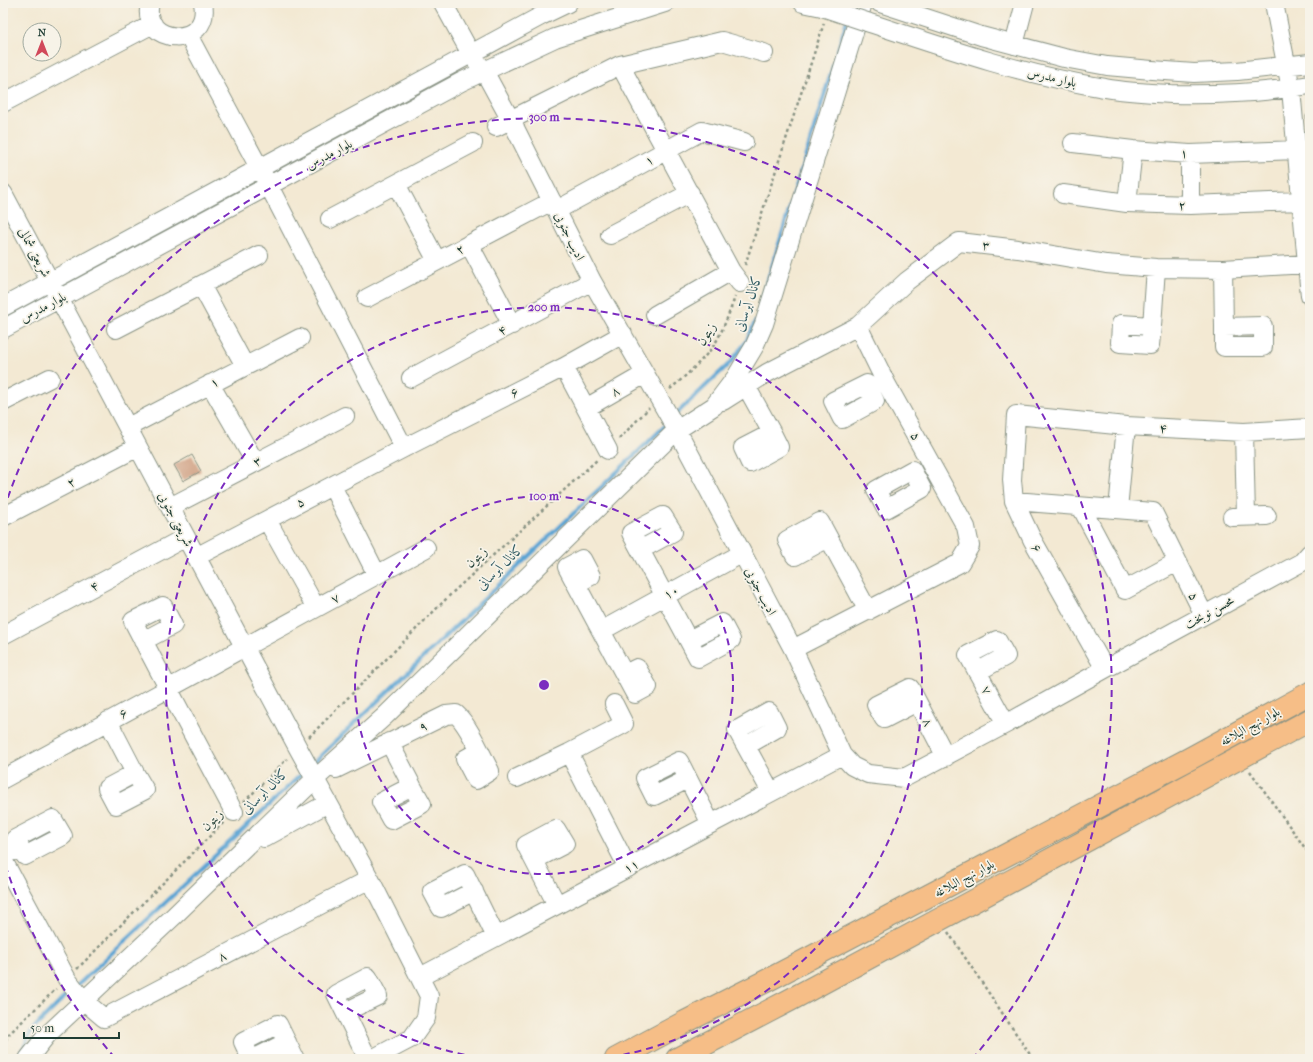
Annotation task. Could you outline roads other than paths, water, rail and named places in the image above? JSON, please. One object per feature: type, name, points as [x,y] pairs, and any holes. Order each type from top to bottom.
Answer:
[{"type":"main road","name":"بلوار نهج البلاغه","points":[[616,1059],[1184,762],[1310,693]]},
{"type":"main road","name":"بلوار نهج البلاغه","points":[[677,1059],[790,1000],[1310,720]]},
{"type":"street","points":[[150,3],[148,10],[152,24],[162,34],[175,37],[188,35],[200,25],[204,11],[203,3]]},
{"type":"street","points":[[443,3],[471,54]]},
{"type":"street","name":"بلوار مدرس","points":[[3,329],[55,290],[259,168],[568,3]]},
{"type":"street","name":"بلوار مدرس","points":[[3,307],[55,290],[269,186],[454,86],[555,38],[665,3]]},
{"type":"street","name":"بلوار مدرس","points":[[803,3],[823,13],[867,22],[984,61],[1062,80],[1106,88],[1149,93],[1194,94],[1254,93],[1291,89],[1310,85]]},
{"type":"street","points":[[714,406],[736,378],[754,347],[764,324],[863,3]]},
{"type":"street","name":"بلوار مدرس","points":[[880,3],[981,36],[1064,58],[1107,66],[1194,73],[1237,71],[1310,63]]},
{"type":"street","points":[[1014,45],[1025,3]]},
{"type":"street","points":[[1274,3],[1291,89],[1310,296]]},
{"type":"street","points":[[3,103],[152,24]]},
{"type":"street","points":[[188,35],[269,186],[404,448]]},
{"type":"street","points":[[496,128],[620,64],[722,41],[764,52]]},
{"type":"street","name":"ادیب جنوبی","points":[[471,54],[484,71],[515,128],[592,281],[677,430],[792,650],[842,755]]},
{"type":"street","points":[[620,64],[735,277],[655,315]]},
{"type":"street","name":"۱","points":[[554,205],[667,151],[702,131],[744,142]]},
{"type":"street","points":[[330,219],[473,143]]},
{"type":"street","name":"۱","points":[[1073,143],[1133,150],[1190,154],[1296,150]]},
{"type":"street","points":[[1127,203],[1133,150]]},
{"type":"street","points":[[1190,154],[1190,205]]},
{"type":"street","points":[[396,184],[437,261]]},
{"type":"street","name":"شریعتی شمالی","points":[[3,193],[55,290]]},
{"type":"street","points":[[610,235],[690,193]]},
{"type":"street","name":"۲","points":[[1063,194],[1127,203],[1190,205],[1301,200]]},
{"type":"street","name":"۲","points":[[367,298],[469,244],[554,205]]},
{"type":"street","name":"۳","points":[[28,1059],[47,1035],[81,998],[174,916],[315,779],[385,716],[677,430],[746,386],[858,326],[907,281],[959,242],[1018,249],[1106,264],[1156,268],[1223,269],[1307,264]]},
{"type":"street","points":[[469,244],[512,325]]},
{"type":"street","points":[[116,329],[259,255]]},
{"type":"street","points":[[1152,326],[1156,268]]},
{"type":"street","points":[[1223,269],[1224,327]]},
{"type":"street","name":"۴","points":[[411,378],[592,281]]},
{"type":"street","points":[[201,285],[244,366]]},
{"type":"street","name":"شریعتی جنوبی","points":[[55,290],[298,748],[370,879],[429,996],[426,1018],[412,1038],[372,1059]]},
{"type":"street","name":"۵","points":[[858,326],[886,383],[966,527],[970,546],[960,563],[868,611]]},
{"type":"street","name":"۶","points":[[404,448],[564,367],[623,334]]},
{"type":"street","name":"۱","points":[[128,427],[300,338]]},
{"type":"street","points":[[564,367],[608,450]]},
{"type":"street","name":"۸","points":[[586,408],[645,374]]},
{"type":"street","points":[[3,402],[50,378]]},
{"type":"street","points":[[870,392],[886,383]]},
{"type":"street","points":[[210,384],[255,462]]},
{"type":"street","points":[[746,386],[772,433]]},
{"type":"street","name":"۳","points":[[170,507],[345,416]]},
{"type":"street","name":"۶","points":[[1016,416],[1012,480],[1014,501],[1032,539],[1105,669]]},
{"type":"street","name":"۴","points":[[1016,416],[1126,426],[1244,432],[1310,428]]},
{"type":"street","points":[[1014,501],[1118,509],[1126,426]]},
{"type":"street","points":[[1244,432],[1239,517],[1267,516]]},
{"type":"street","name":"۲","points":[[3,517],[138,447]]},
{"type":"street","name":"۵","points":[[196,556],[404,448]]},
{"type":"street","points":[[917,480],[935,470]]},
{"type":"street","points":[[332,486],[377,575]]},
{"type":"street","points":[[1081,507],[1125,590],[1177,562]]},
{"type":"street","name":"۵","points":[[1118,509],[1153,512],[1204,615]]},
{"type":"street","points":[[267,520],[316,608]]},
{"type":"street","name":"۴","points":[[3,635],[186,537]]},
{"type":"street","points":[[792,650],[868,611],[828,538]]},
{"type":"street","name":"۷","points":[[244,647],[426,548]]},
{"type":"street","points":[[640,550],[689,640]]},
{"type":"street","name":"محسن نوبخت","points":[[842,755],[852,766],[868,774],[904,778],[1302,562],[1310,553]]},
{"type":"street","name":"۱۰","points":[[601,631],[741,554]]},
{"type":"street","points":[[576,584],[625,674]]},
{"type":"street","name":"۷","points":[[977,672],[1006,656],[997,640],[968,655],[977,672],[1006,724]]},
{"type":"street","points":[[143,641],[234,812]]},
{"type":"street","name":"۶","points":[[3,779],[244,647]]},
{"type":"street","name":"۸","points":[[914,695],[946,756]]},
{"type":"street","points":[[517,778],[624,724],[614,704]]},
{"type":"street","name":"۹","points":[[315,779],[446,715],[456,714],[461,718],[490,771],[476,780]]},
{"type":"street","points":[[108,722],[136,773]]},
{"type":"street","points":[[389,742],[412,786]]},
{"type":"street","points":[[746,746],[771,792]]},
{"type":"street","points":[[569,753],[628,868]]},
{"type":"street","name":"۱۱","points":[[420,977],[842,755]]},
{"type":"street","points":[[688,779],[711,824]]},
{"type":"street","points":[[244,848],[328,803]]},
{"type":"street","points":[[3,856],[20,847]]},
{"type":"street","points":[[3,860],[67,979],[81,998]]},
{"type":"street","points":[[534,860],[557,905]]},
{"type":"street","name":"۸","points":[[81,998],[104,1018],[370,879]]},
{"type":"street","points":[[474,891],[496,937]]},
{"type":"street","points":[[345,1012],[368,1059]]},
{"type":"street","points":[[252,1059],[243,1042],[278,1024],[295,1059]]},
{"type":"waterway","name":"کانال آبرسانی","points":[[850,12],[853,3]]},
{"type":"waterway","name":"کانال آبرسانی","points":[[760,306],[847,20]]},
{"type":"waterway","name":"کانال آبرسانی","points":[[674,416],[731,362],[746,342],[755,322]]},
{"type":"waterway","name":"کانال آبرسانی","points":[[312,764],[668,423]]},
{"type":"waterway","name":"کانال آبرسانی","points":[[78,985],[306,770]]},
{"type":"waterway","name":"کانال آبرسانی","points":[[18,1059],[32,1030],[71,991]]}]
